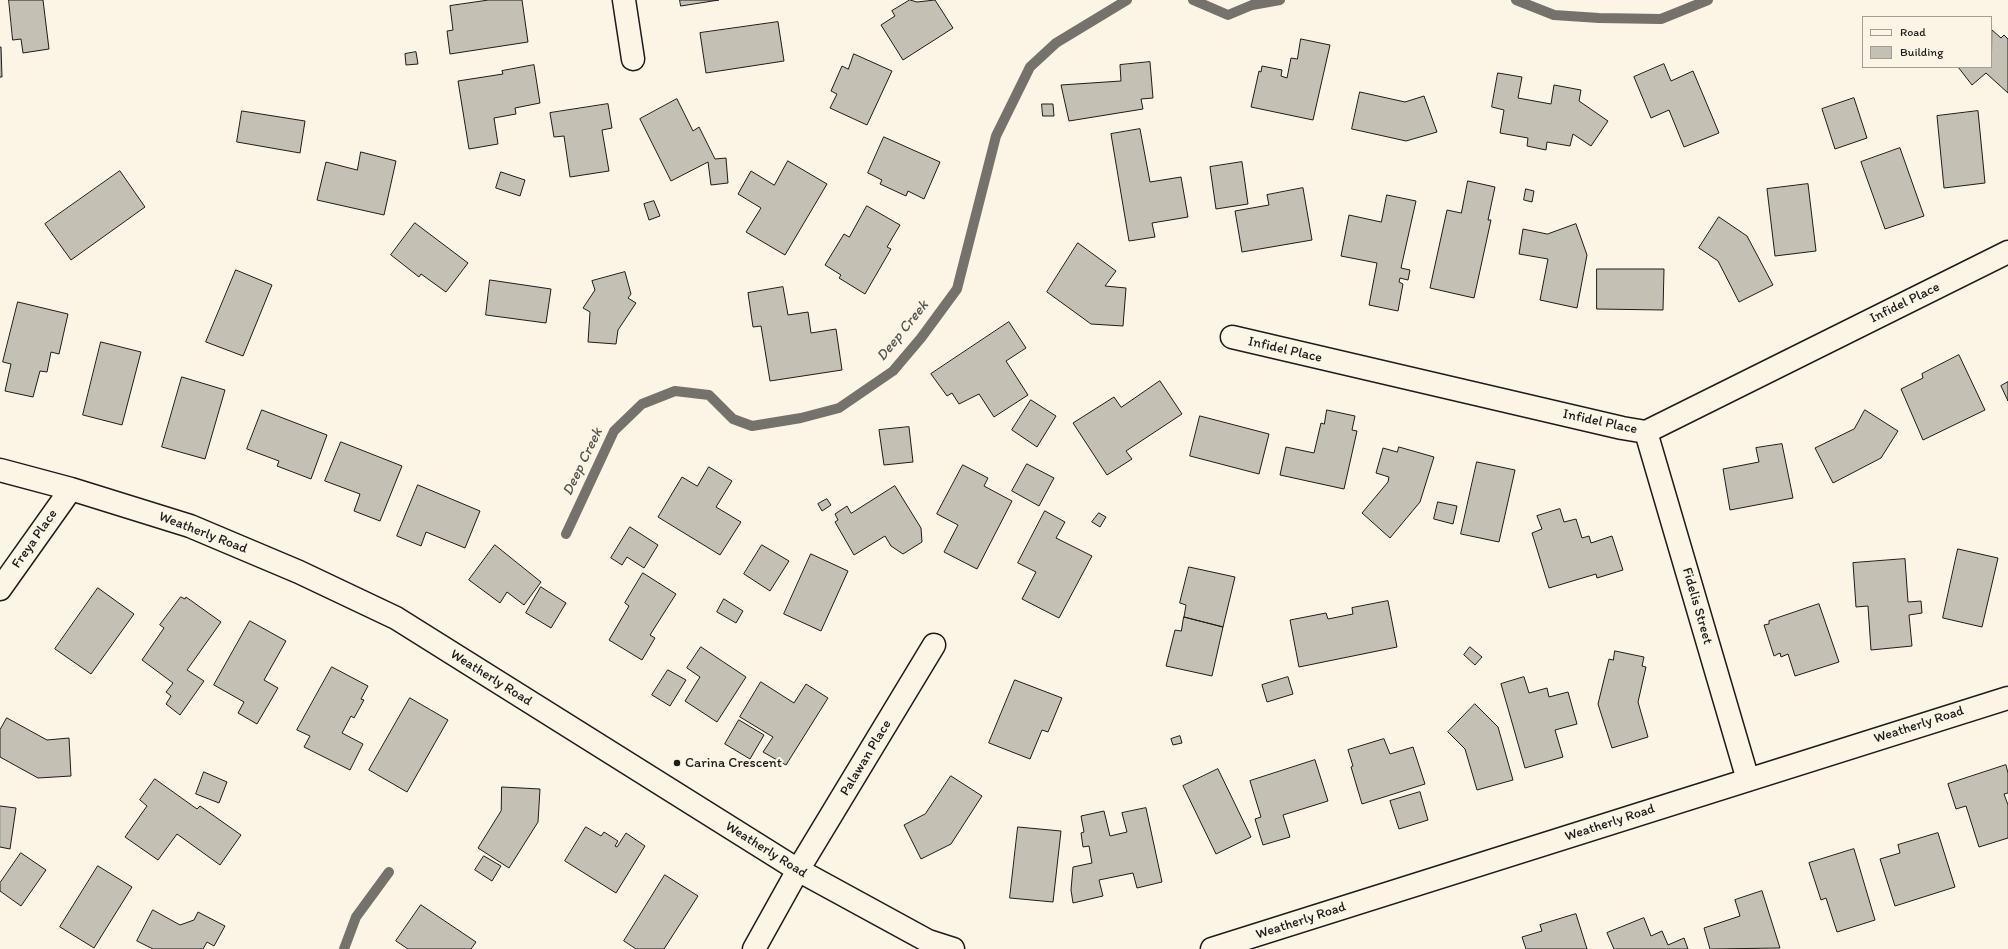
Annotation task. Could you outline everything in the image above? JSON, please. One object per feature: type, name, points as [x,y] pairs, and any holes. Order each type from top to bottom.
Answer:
[{"type":"street","points":[[624,0],[633,59]]},
{"type":"street","name":"Infidel Place","points":[[1232,338],[1622,428],[1646,432],[2008,252]]},
{"type":"street","name":"Fidelis Street","points":[[1646,432],[1748,780]]},
{"type":"street","name":"Weatherly Road","points":[[0,470],[71,489],[190,526],[299,572],[396,618],[798,870],[928,941],[953,949]]},
{"type":"street","name":"Freya Place","points":[[0,589],[71,489]]},
{"type":"street","name":"Palawan Place","points":[[798,870],[934,645]]},
{"type":"street","name":"Weatherly Road","points":[[1212,949],[2008,698]]},
{"type":"street","points":[[754,949],[798,870]]},
{"type":"building","points":[[9,0],[43,0],[49,49],[23,53],[21,39],[13,40]]},
{"type":"building","points":[[489,0],[522,0],[528,42],[450,54],[447,31],[453,30],[450,6]]},
{"type":"building","points":[[680,0],[719,0],[681,6]]},
{"type":"building","points":[[910,0],[917,2],[935,0],[953,28],[903,60],[881,25],[895,16],[892,11]]},
{"type":"building","points":[[778,22],[784,61],[706,73],[700,33]]},
{"type":"building","points":[[1992,30],[2001,38],[2004,35],[2008,39],[2008,93],[1986,73],[1972,85],[1959,68],[1992,68]]},
{"type":"building","points":[[1301,39],[1330,45],[1313,120],[1251,107],[1259,71],[1261,72],[1262,66],[1282,70],[1281,76],[1287,78],[1291,58],[1297,59]]},
{"type":"building","points":[[1,47],[2,77],[0,77]]},
{"type":"building","points":[[416,52],[418,64],[406,65],[405,54]]},
{"type":"building","points":[[854,54],[892,71],[867,125],[830,108],[837,94],[831,91],[842,66],[848,69]]},
{"type":"building","points":[[1150,62],[1153,98],[1141,99],[1143,109],[1069,121],[1061,85],[1121,81],[1120,65]]},
{"type":"building","points":[[1664,64],[1671,81],[1693,71],[1719,133],[1684,147],[1669,110],[1651,118],[1634,77]]},
{"type":"building","points":[[534,65],[540,103],[515,108],[516,114],[494,118],[498,144],[469,149],[458,81],[503,74],[502,71]]},
{"type":"building","points":[[1498,73],[1522,77],[1518,98],[1551,104],[1554,85],[1581,90],[1579,101],[1608,121],[1591,146],[1573,134],[1570,146],[1547,142],[1546,150],[1527,146],[1528,138],[1500,133],[1504,110],[1492,107]]},
{"type":"building","points":[[1360,92],[1405,102],[1424,96],[1437,132],[1406,141],[1352,129]]},
{"type":"building","points":[[1854,98],[1867,138],[1835,149],[1822,109]]},
{"type":"building","points":[[677,99],[693,131],[699,127],[715,159],[726,158],[728,183],[711,185],[708,162],[671,181],[640,119]]},
{"type":"building","points":[[608,104],[612,128],[602,130],[609,171],[570,177],[564,136],[554,137],[550,113]]},
{"type":"building","points":[[1042,104],[1053,104],[1054,116],[1043,116]]},
{"type":"building","points":[[242,111],[305,121],[300,153],[237,142]]},
{"type":"building","points":[[1978,111],[1985,183],[1944,188],[1937,116]]},
{"type":"building","points":[[1140,129],[1150,182],[1181,177],[1188,217],[1152,223],[1155,237],[1129,241],[1111,134]]},
{"type":"building","points":[[884,137],[940,162],[924,199],[908,191],[906,196],[880,184],[882,180],[868,173]]},
{"type":"building","points":[[1900,148],[1924,216],[1885,229],[1861,162]]},
{"type":"building","points":[[361,152],[396,161],[384,215],[317,200],[326,162],[357,170]]},
{"type":"building","points":[[788,161],[827,184],[785,255],[746,232],[761,208],[738,194],[751,171],[774,185]]},
{"type":"building","points":[[1242,162],[1248,204],[1216,209],[1210,167]]},
{"type":"building","points":[[120,171],[145,207],[71,260],[45,224]]},
{"type":"building","points":[[501,172],[525,180],[520,196],[496,188]]},
{"type":"building","points":[[1468,181],[1495,187],[1488,220],[1491,220],[1474,298],[1430,288],[1447,210],[1461,213]]},
{"type":"building","points":[[1808,184],[1816,251],[1775,256],[1767,189]]},
{"type":"building","points":[[1303,188],[1312,240],[1242,252],[1235,211],[1269,205],[1267,195]]},
{"type":"building","points":[[1526,189],[1534,191],[1532,202],[1524,200]]},
{"type":"building","points":[[1387,195],[1416,201],[1401,268],[1410,270],[1408,280],[1400,278],[1399,282],[1403,284],[1398,311],[1369,305],[1377,263],[1341,256],[1349,215],[1381,222]]},
{"type":"building","points":[[654,201],[660,216],[649,220],[644,204]]},
{"type":"building","points":[[867,206],[900,225],[887,247],[891,249],[865,294],[839,278],[841,275],[825,265],[844,234],[849,237]]},
{"type":"building","points":[[1719,217],[1747,236],[1773,285],[1739,302],[1718,261],[1699,248]]},
{"type":"building","points":[[415,223],[468,263],[446,292],[421,274],[419,277],[391,255]]},
{"type":"building","points":[[1576,224],[1587,255],[1577,308],[1540,300],[1548,259],[1519,254],[1523,229],[1547,234]]},
{"type":"building","points":[[1078,243],[1116,271],[1105,286],[1126,288],[1123,326],[1091,324],[1047,292]]},
{"type":"building","points":[[1597,269],[1664,269],[1663,310],[1597,309]]},
{"type":"building","points":[[236,270],[272,285],[243,356],[206,342]]},
{"type":"building","points":[[625,272],[631,294],[628,298],[636,303],[618,330],[616,344],[588,342],[590,312],[583,308],[595,290],[592,281]]},
{"type":"building","points":[[490,280],[551,289],[546,323],[486,315]]},
{"type":"building","points":[[783,287],[788,315],[808,312],[811,333],[836,329],[842,370],[770,381],[761,326],[753,327],[748,293]]},
{"type":"building","points":[[18,302],[68,314],[59,354],[51,352],[47,372],[40,371],[33,397],[5,391],[11,364],[3,362]]},
{"type":"building","points":[[1009,322],[1026,348],[1006,361],[1028,395],[994,417],[979,394],[959,404],[952,393],[947,396],[931,374]]},
{"type":"building","points":[[101,342],[141,352],[122,425],[83,415]]},
{"type":"building","points":[[1959,355],[1985,410],[1923,440],[1901,389],[1923,378],[1922,374]]},
{"type":"building","points":[[182,377],[225,390],[205,459],[162,447]]},
{"type":"building","points":[[1160,381],[1182,414],[1126,451],[1132,459],[1107,475],[1073,423],[1114,397],[1121,407]]},
{"type":"building","points":[[2008,382],[2008,401],[2001,386]]},
{"type":"building","points":[[1031,400],[1056,416],[1037,447],[1012,430]]},
{"type":"building","points":[[262,410],[327,435],[311,479],[277,466],[279,461],[247,449]]},
{"type":"building","points":[[1327,410],[1355,416],[1352,430],[1357,431],[1344,489],[1280,475],[1286,447],[1314,453],[1321,423],[1324,424]]},
{"type":"building","points":[[1865,410],[1898,431],[1881,458],[1833,483],[1815,448],[1854,429]]},
{"type":"building","points":[[1200,416],[1269,434],[1259,474],[1190,456]]},
{"type":"building","points":[[909,427],[913,462],[884,465],[879,430]]},
{"type":"building","points":[[341,442],[402,466],[380,521],[354,511],[360,494],[325,481]]},
{"type":"building","points":[[1782,444],[1793,498],[1730,510],[1723,469],[1759,462],[1756,448]]},
{"type":"building","points":[[1399,447],[1434,457],[1420,502],[1390,538],[1362,513],[1388,482],[1389,477],[1376,473],[1383,448],[1397,452]]},
{"type":"building","points":[[1477,462],[1515,470],[1499,542],[1461,534]]},
{"type":"building","points":[[1027,464],[1054,478],[1039,506],[1012,491]]},
{"type":"building","points":[[963,465],[988,478],[984,486],[1012,501],[977,569],[944,552],[958,525],[937,514]]},
{"type":"building","points":[[709,467],[732,481],[716,507],[741,522],[720,555],[658,517],[682,477],[697,486]]},
{"type":"building","points":[[418,485],[480,511],[465,548],[426,532],[421,546],[397,536]]},
{"type":"building","points":[[895,486],[921,528],[922,542],[903,554],[891,546],[885,536],[854,555],[835,522],[838,520],[835,514],[847,506],[851,513]]},
{"type":"building","points":[[827,499],[831,505],[822,511],[818,504]]},
{"type":"building","points":[[1438,502],[1457,506],[1453,524],[1434,519]]},
{"type":"building","points":[[1560,509],[1564,522],[1576,519],[1582,538],[1589,536],[1591,543],[1612,536],[1623,570],[1597,578],[1596,574],[1549,588],[1532,533],[1542,529],[1537,516]]},
{"type":"building","points":[[1045,511],[1065,522],[1056,538],[1092,556],[1059,618],[1022,599],[1036,572],[1018,563]]},
{"type":"building","points":[[1099,513],[1106,517],[1100,527],[1092,522]]},
{"type":"building","points":[[630,527],[658,545],[644,568],[627,557],[622,565],[611,558]]},
{"type":"building","points":[[495,545],[541,582],[524,605],[507,592],[500,603],[469,580]]},
{"type":"building","points":[[762,545],[789,561],[770,591],[744,574]]},
{"type":"building","points":[[1958,549],[1998,558],[1982,627],[1943,618]]},
{"type":"building","points":[[811,554],[848,571],[821,631],[784,614]]},
{"type":"building","points":[[1905,559],[1908,602],[1921,601],[1922,613],[1909,615],[1912,646],[1871,650],[1868,606],[1856,607],[1853,563]]},
{"type":"building","points":[[1189,567],[1235,577],[1223,627],[1184,617],[1186,605],[1180,603]]},
{"type":"building","points":[[643,573],[676,594],[650,635],[655,638],[642,660],[609,640],[629,606],[625,603]]},
{"type":"building","points":[[541,587],[566,603],[551,628],[526,613]]},
{"type":"building","points":[[98,588],[134,614],[91,674],[55,649]]},
{"type":"building","points":[[181,597],[185,599],[186,597],[221,622],[187,670],[204,681],[180,715],[166,704],[171,696],[166,692],[173,683],[142,660],[164,628],[160,625]]},
{"type":"building","points":[[724,599],[743,611],[736,623],[717,612]]},
{"type":"building","points":[[1388,601],[1397,647],[1299,667],[1290,620],[1326,613],[1328,619],[1353,614],[1352,608]]},
{"type":"building","points":[[1819,604],[1839,662],[1795,676],[1788,654],[1781,657],[1780,653],[1774,656],[1764,625],[1769,624],[1769,621]]},
{"type":"building","points":[[1184,617],[1223,627],[1212,676],[1166,666],[1175,630],[1181,631]]},
{"type":"building","points":[[250,621],[286,641],[264,680],[278,688],[257,724],[238,713],[244,702],[214,685]]},
{"type":"building","points":[[701,647],[746,677],[717,722],[685,701],[700,677],[687,668]]},
{"type":"building","points":[[1470,647],[1482,657],[1475,665],[1464,655]]},
{"type":"building","points":[[1615,651],[1644,657],[1642,666],[1646,667],[1638,702],[1648,737],[1612,748],[1598,704],[1609,659],[1613,660]]},
{"type":"building","points":[[332,667],[368,686],[361,699],[364,700],[354,718],[351,716],[342,733],[363,744],[350,770],[304,747],[310,736],[297,730]]},
{"type":"building","points":[[668,670],[686,680],[670,706],[652,695]]},
{"type":"building","points":[[1288,677],[1293,694],[1267,702],[1262,685]]},
{"type":"building","points":[[1524,677],[1529,693],[1547,688],[1549,697],[1568,692],[1577,724],[1555,730],[1563,757],[1525,768],[1501,684]]},
{"type":"building","points":[[1015,680],[1062,698],[1048,732],[1042,730],[1030,759],[989,743]]},
{"type":"building","points":[[761,682],[794,703],[806,684],[828,698],[786,765],[763,752],[773,737],[740,717]]},
{"type":"building","points":[[410,698],[448,720],[407,792],[369,770]]},
{"type":"building","points":[[1475,704],[1498,727],[1513,780],[1477,790],[1465,749],[1448,732]]},
{"type":"building","points":[[7,718],[47,740],[69,738],[71,776],[38,778],[0,757],[0,730]]},
{"type":"building","points":[[739,720],[764,735],[750,759],[725,744]]},
{"type":"building","points":[[1180,736],[1182,743],[1173,745],[1171,739]]},
{"type":"building","points":[[1384,739],[1390,754],[1413,747],[1425,784],[1362,804],[1351,767],[1353,766],[1348,750]]},
{"type":"building","points":[[1315,760],[1328,801],[1283,815],[1290,837],[1263,845],[1255,819],[1261,817],[1250,781]]},
{"type":"building","points":[[2006,765],[2008,773],[2008,793],[2004,794],[2008,805],[2008,838],[1979,847],[1966,806],[1956,809],[1948,784]]},
{"type":"building","points":[[1218,769],[1251,837],[1216,854],[1183,786]]},
{"type":"building","points":[[204,772],[227,782],[219,803],[196,794]]},
{"type":"building","points":[[951,776],[982,796],[951,844],[921,859],[904,825],[925,814]]},
{"type":"building","points":[[155,779],[197,809],[200,806],[241,835],[220,865],[177,834],[158,860],[125,837],[147,806],[140,800]]},
{"type":"building","points":[[502,787],[540,789],[538,822],[509,868],[478,848],[501,811]]},
{"type":"building","points":[[1420,792],[1428,820],[1399,829],[1390,801]]},
{"type":"building","points":[[0,806],[16,808],[10,849],[0,847]]},
{"type":"building","points":[[1146,808],[1162,882],[1137,888],[1133,873],[1099,880],[1103,896],[1073,903],[1071,890],[1073,867],[1092,863],[1089,846],[1083,847],[1081,833],[1084,832],[1081,816],[1104,811],[1110,836],[1127,832],[1122,813]]},
{"type":"building","points":[[586,827],[601,836],[604,832],[618,841],[615,846],[617,847],[626,833],[645,846],[616,893],[565,861]]},
{"type":"building","points":[[1018,827],[1061,831],[1053,902],[1010,898]]},
{"type":"building","points":[[1938,833],[1955,887],[1895,906],[1880,859],[1900,853],[1898,845]]},
{"type":"building","points":[[1854,849],[1875,920],[1837,932],[1826,898],[1821,900],[1809,863]]},
{"type":"building","points":[[21,853],[46,870],[21,906],[0,891],[0,883]]},
{"type":"building","points":[[484,856],[501,866],[492,881],[475,870]]},
{"type":"building","points":[[98,866],[132,887],[94,948],[60,927]]},
{"type":"building","points":[[665,875],[698,896],[664,949],[636,949],[624,941]]},
{"type":"building","points":[[1762,891],[1780,948],[1710,949],[1704,928],[1740,916],[1735,900]]},
{"type":"building","points":[[421,905],[476,942],[471,949],[408,949],[396,941]]},
{"type":"building","points":[[153,910],[180,925],[194,920],[198,912],[225,926],[214,946],[207,942],[203,949],[153,949],[137,941]]},
{"type":"building","points":[[1576,914],[1587,949],[1526,949],[1522,937],[1542,931],[1540,925]]},
{"type":"building","points":[[1644,918],[1651,936],[1662,931],[1668,945],[1684,938],[1688,949],[1614,949],[1607,933]]},
{"type":"waterway","name":"Deep Creek","points":[[566,534],[614,431],[642,404],[675,391],[709,395],[733,419],[752,426],[801,418],[839,408],[893,371],[921,338],[957,289],[996,136],[1030,67],[1056,43],[1127,0]]},
{"type":"waterway","name":"Deep Creek","points":[[1193,0],[1228,15],[1252,5],[1280,0]]},
{"type":"waterway","name":"Deep Creek","points":[[1516,0],[1554,15],[1599,18],[1661,19],[1708,0]]},
{"type":"waterway","name":"Deep Creek","points":[[344,949],[356,917],[389,872]]},
{"type":"place","name":"Carina Crescent","points":[[677,763]]}]
